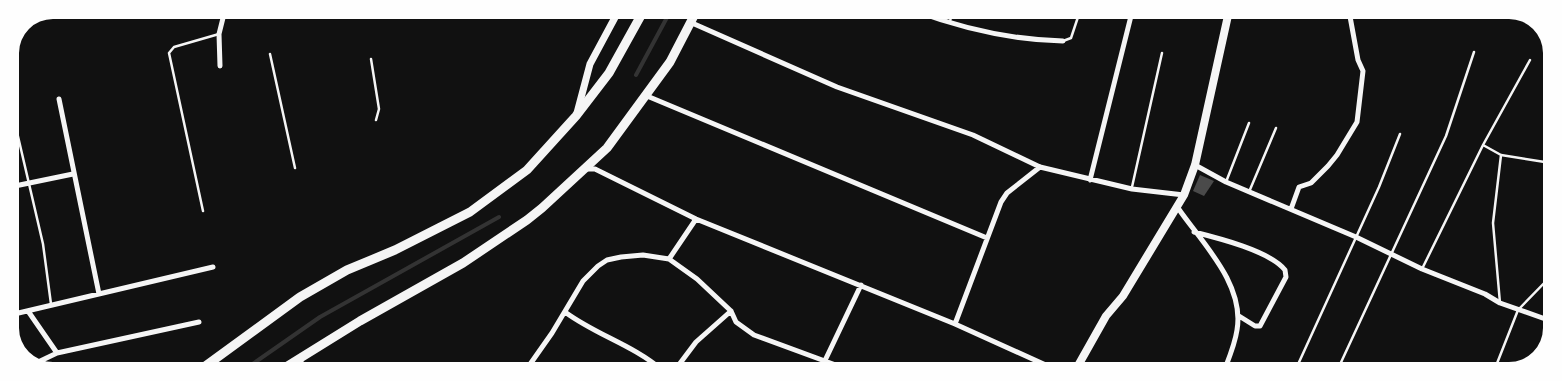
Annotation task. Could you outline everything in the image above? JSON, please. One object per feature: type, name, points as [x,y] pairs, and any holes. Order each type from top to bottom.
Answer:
[{"type":"main road","points":[[211,362],[300,297],[347,270],[395,250],[470,212],[500,192],[527,170],[576,116],[609,73],[639,19]]},
{"type":"main road","points":[[295,362],[487,247],[527,220],[607,148],[647,96],[670,62],[694,19]]},
{"type":"main road","points":[[1080,362],[1106,316],[1123,296],[1178,208],[1184,195],[1195,165],[1227,19]]},
{"type":"street","points":[[220,66],[218,34],[222,19]]},
{"type":"street","points":[[576,116],[590,64],[615,19]]},
{"type":"street","points":[[940,19],[996,36],[1063,41]]},
{"type":"street","points":[[1090,180],[1130,19]]},
{"type":"street","points":[[1291,209],[1299,187],[1311,183],[1328,166],[1357,122],[1364,75],[1358,60],[1352,19]]},
{"type":"street","points":[[692,23],[837,88],[973,136],[1040,167],[1132,189],[1184,195]]},
{"type":"street","points":[[647,96],[987,238]]},
{"type":"street","points":[[59,99],[99,294]]},
{"type":"street","points":[[1195,165],[1226,182],[1356,237],[1422,270],[1485,294],[1500,303],[1543,318]]},
{"type":"street","points":[[955,324],[1001,202],[1007,193],[1040,167]]},
{"type":"street","points":[[586,168],[595,169],[696,219],[955,324],[1039,362]]},
{"type":"street","points":[[19,185],[73,174]]},
{"type":"street","points":[[1178,208],[1210,251],[1233,294],[1239,316],[1237,332],[1227,362]]},
{"type":"street","points":[[669,259],[696,219]]},
{"type":"street","points":[[1194,232],[1231,242],[1264,256],[1286,270],[1286,276],[1260,326],[1255,326],[1239,316]]},
{"type":"street","points":[[531,362],[583,281],[607,260],[643,255],[669,259],[696,279],[731,311],[736,322],[754,335],[825,361],[861,285]]},
{"type":"street","points":[[19,313],[213,267]]},
{"type":"street","points":[[28,311],[57,353]]},
{"type":"street","points":[[681,362],[696,342],[731,311]]},
{"type":"street","points":[[565,312],[596,333],[640,353],[652,362]]},
{"type":"street","points":[[42,360],[57,353],[199,322]]},
{"type":"lane","points":[[1063,41],[1070,38],[1077,19]]},
{"type":"lane","points":[[203,211],[169,53],[174,47],[218,34]]},
{"type":"lane","points":[[1341,362],[1446,136],[1474,52]]},
{"type":"lane","points":[[1132,189],[1162,53]]},
{"type":"lane","points":[[270,54],[294,168]]},
{"type":"lane","points":[[371,60],[379,109],[376,120]]},
{"type":"lane","points":[[1422,270],[1483,145],[1530,60]]},
{"type":"lane","points":[[1226,182],[1249,123]]},
{"type":"lane","points":[[1249,192],[1276,128]]},
{"type":"lane","points":[[1299,362],[1400,134]]},
{"type":"lane","points":[[19,138],[42,244],[51,306]]},
{"type":"lane","points":[[1483,145],[1501,155],[1543,162]]},
{"type":"lane","points":[[1500,303],[1493,223],[1501,155]]},
{"type":"lane","points":[[1498,362],[1518,310],[1543,284]]},
{"type":"building","points":[[1200,175],[1214,181],[1204,196],[1193,191]]},
{"type":"waterway","points":[[636,75],[666,19]]},
{"type":"waterway","points":[[255,362],[320,317],[499,217]]}]
